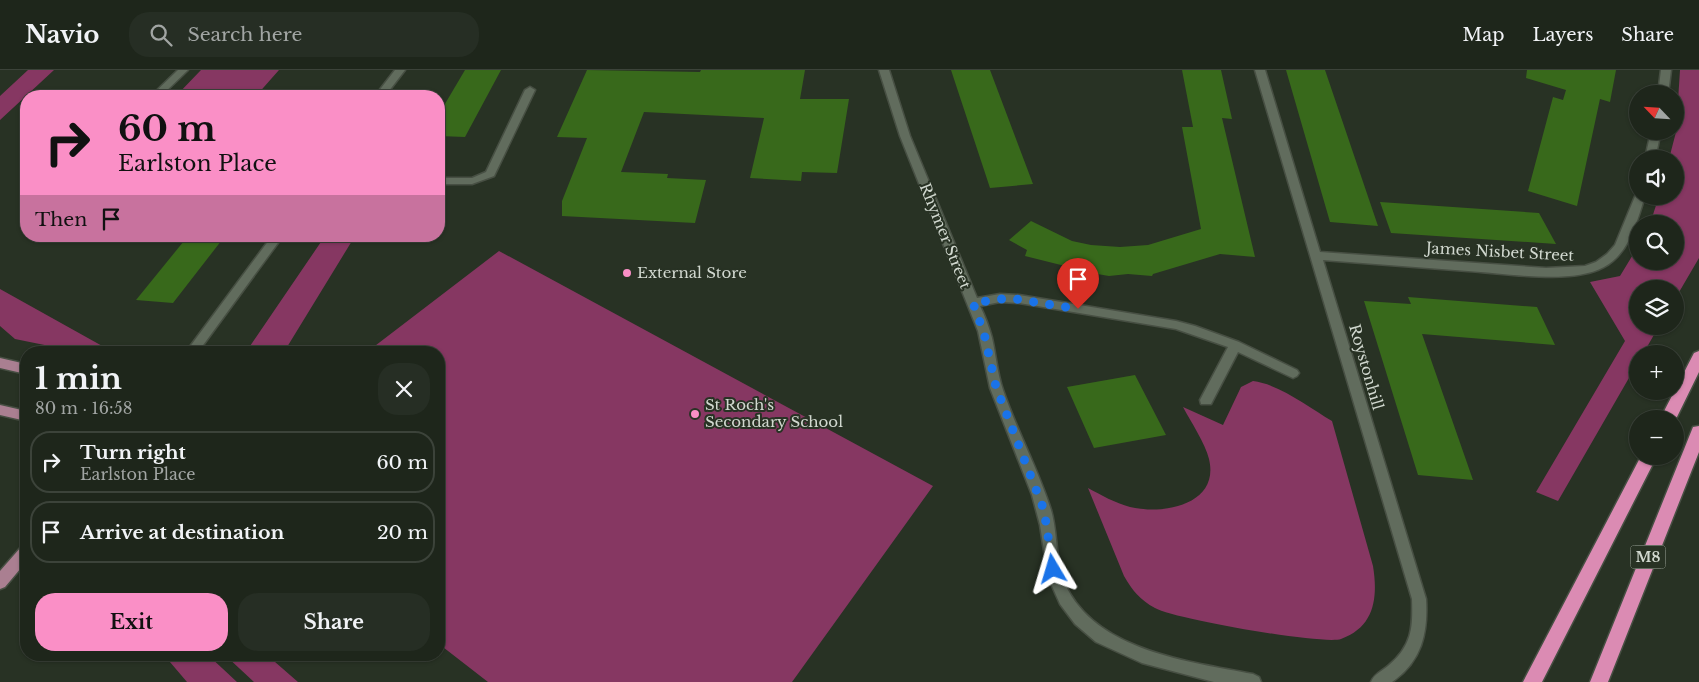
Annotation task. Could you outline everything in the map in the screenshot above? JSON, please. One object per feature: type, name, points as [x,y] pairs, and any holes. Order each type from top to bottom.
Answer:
[{"type":"highway","points":[[1672,410],[1699,357]]},
{"type":"highway","name":"M8","points":[[1599,682],[1699,432]]},
{"type":"highway","points":[[1532,682],[1644,465]]},
{"type":"main road","points":[[0,363],[20,368]]},
{"type":"main road","points":[[0,410],[20,415]]},
{"type":"main road","points":[[0,582],[20,559]]},
{"type":"street","points":[[162,90],[183,70]]},
{"type":"street","points":[[385,90],[400,70]]},
{"type":"street","name":"Rhymer Street","points":[[884,70],[889,90],[931,203],[984,333],[996,387],[1044,510],[1053,569],[1058,586],[1069,604],[1086,625],[1101,637],[1123,649],[1161,661],[1253,682]]},
{"type":"street","name":"Roystonhill","points":[[1260,70],[1419,599],[1421,622],[1418,638],[1410,655],[1398,670],[1379,682]]},
{"type":"street","points":[[1664,85],[1666,70]]},
{"type":"street","points":[[445,181],[474,181],[490,174],[530,90]]},
{"type":"street","name":"James Nisbet Street","points":[[1316,256],[1546,272],[1582,271],[1602,265],[1615,254],[1636,205]]},
{"type":"street","points":[[196,346],[274,242]]},
{"type":"street","points":[[973,303],[1000,298],[1019,299],[1176,325],[1211,335],[1293,373]]},
{"type":"street","points":[[1206,400],[1235,345]]},
{"type":"shaded area","points":[[28,70],[54,70],[32,90],[20,90],[20,101],[0,120],[0,96]]},
{"type":"shaded area","points":[[201,70],[279,70],[261,90],[182,90]]},
{"type":"shaded area","points":[[1680,70],[1699,70],[1699,258],[1684,284],[1684,280],[1629,280],[1629,335],[1654,335],[1648,345],[1629,345],[1629,378],[1558,501],[1536,492],[1625,341],[1590,282],[1620,276],[1629,261],[1629,270],[1684,270],[1684,215],[1653,215],[1656,205],[1684,205],[1684,150],[1671,150],[1674,140],[1684,140],[1684,85],[1679,85]]},
{"type":"shaded area","points":[[321,242],[351,242],[288,346],[250,346]]},
{"type":"shaded area","points":[[499,251],[933,486],[792,682],[488,682],[445,649],[445,346],[375,346]]},
{"type":"shaded area","points":[[0,289],[102,346],[49,346],[15,339],[0,326]]},
{"type":"shaded area","points":[[1253,381],[1284,392],[1332,421],[1373,566],[1375,589],[1372,610],[1367,619],[1352,634],[1341,639],[1307,638],[1248,630],[1168,613],[1155,608],[1137,594],[1124,576],[1088,488],[1108,499],[1130,507],[1143,509],[1172,507],[1198,497],[1206,487],[1210,475],[1209,459],[1201,439],[1183,407],[1223,425],[1241,387]]},
{"type":"shaded area","points":[[169,661],[214,661],[237,682],[187,682]]},
{"type":"shaded area","points":[[231,661],[274,661],[298,682],[254,682]]},
{"type":"building","points":[[465,70],[501,70],[465,137],[445,136],[445,104]]},
{"type":"building","points":[[587,70],[700,72],[701,70],[805,70],[800,99],[849,99],[837,173],[802,172],[801,181],[750,178],[764,118],[644,112],[621,172],[668,174],[667,178],[706,180],[695,223],[562,216],[562,201],[587,138],[557,137]]},
{"type":"building","points":[[951,70],[990,70],[1033,184],[990,188]]},
{"type":"building","points":[[1182,70],[1221,70],[1232,119],[1222,118],[1255,257],[1220,254],[1153,274],[1152,276],[1128,274],[1109,276],[1074,270],[1025,256],[1027,250],[1009,240],[1031,221],[1072,241],[1091,245],[1120,247],[1148,245],[1201,229],[1182,127],[1193,127]]},
{"type":"building","points":[[1286,70],[1325,70],[1378,226],[1330,222]]},
{"type":"building","points":[[1527,70],[1616,70],[1610,102],[1600,99],[1577,206],[1528,191],[1553,97],[1563,100],[1566,90],[1526,78]]},
{"type":"building","points":[[1380,202],[1539,213],[1556,244],[1391,233]]},
{"type":"building","points":[[183,242],[220,242],[173,303],[136,300]]},
{"type":"building","points":[[1408,297],[1537,307],[1555,345],[1422,334],[1473,480],[1418,475],[1364,301],[1411,304]]},
{"type":"building","points":[[1135,375],[1166,435],[1094,448],[1067,387]]},
{"type":"place","name":"External Store","points":[[627,273]]},
{"type":"place","name":"St Roch's Secondary School","points":[[695,414]]},
{"type":"route","points":[[1053,569],[1044,510],[996,387],[988,347],[973,303],[1009,298],[1078,309]]}]
